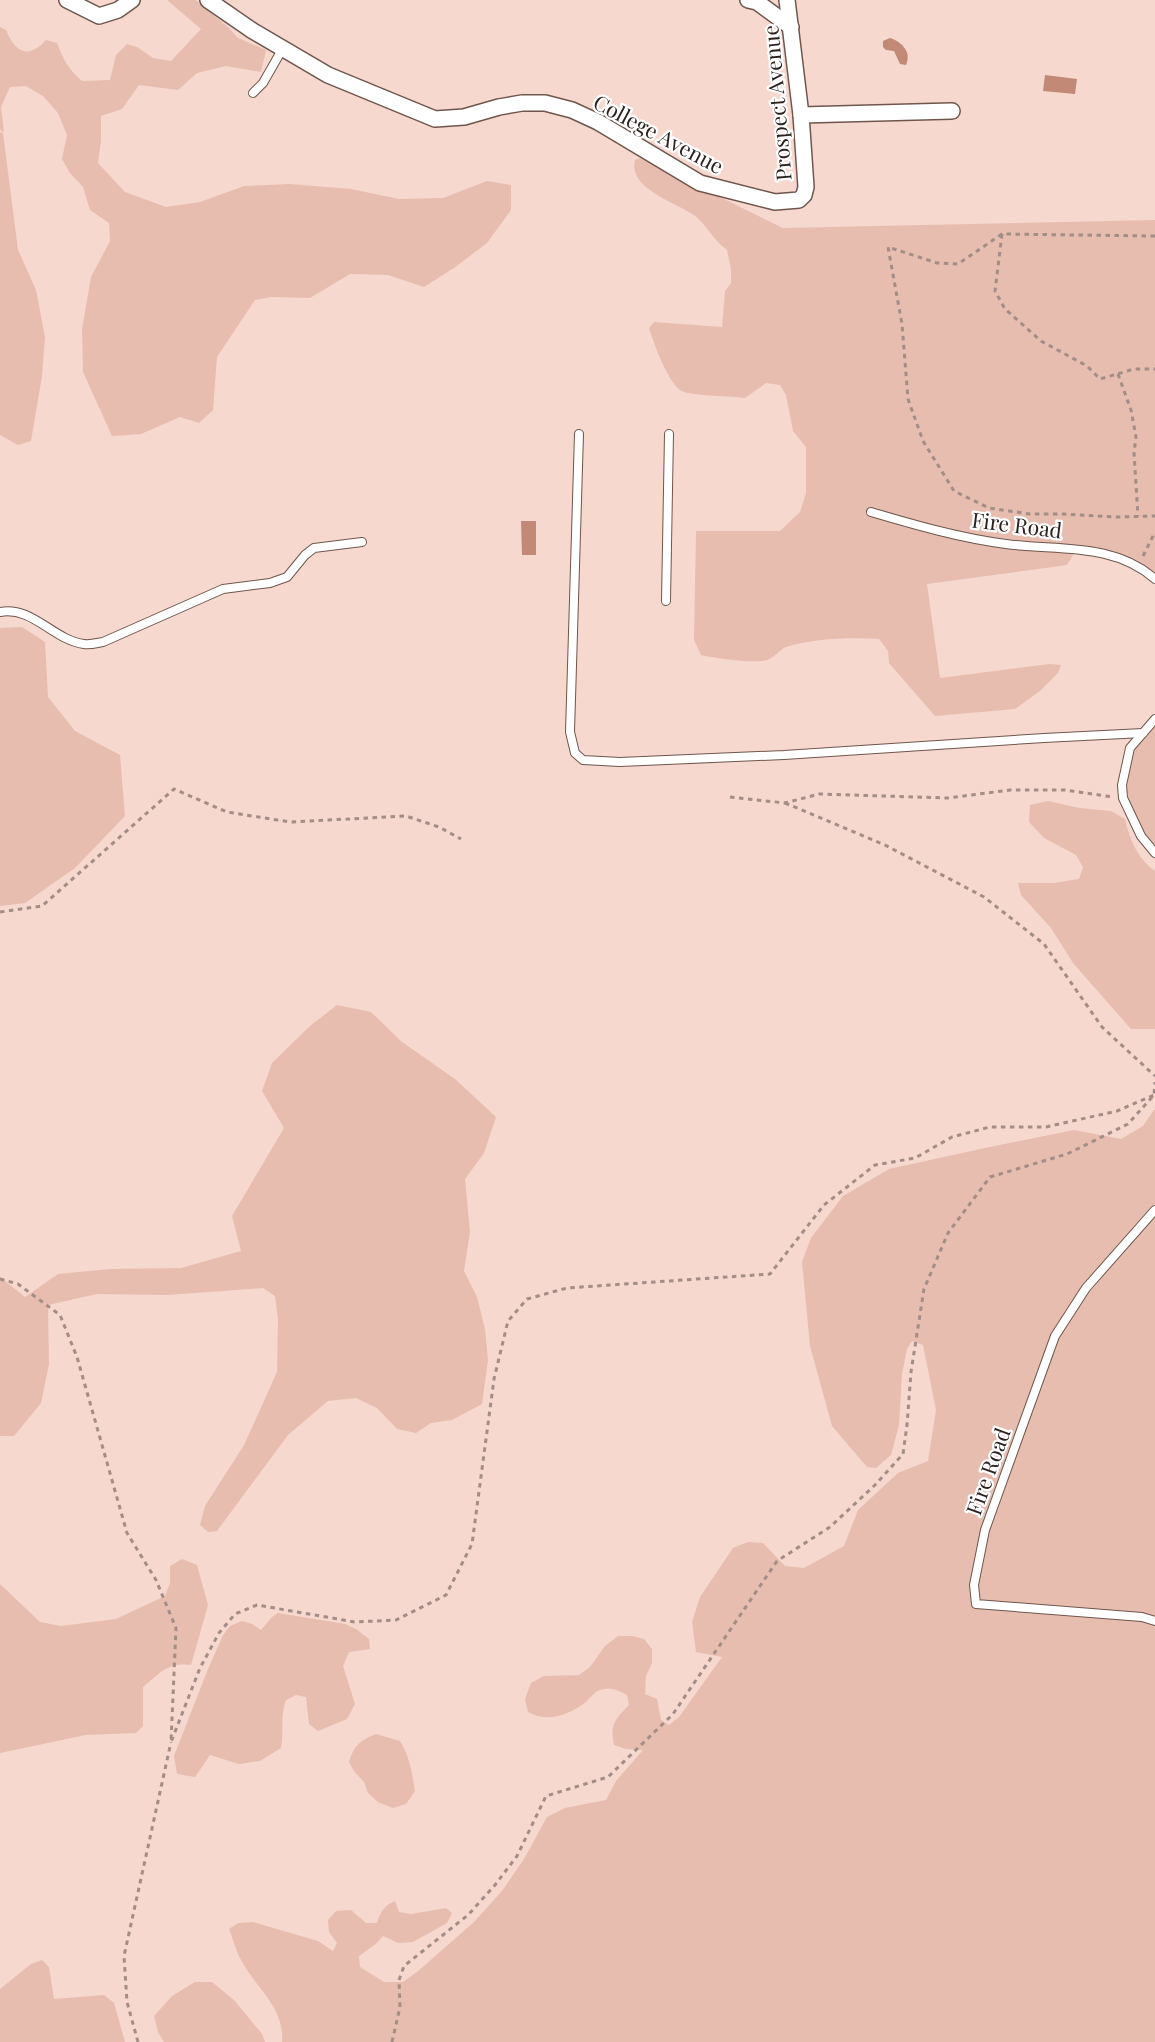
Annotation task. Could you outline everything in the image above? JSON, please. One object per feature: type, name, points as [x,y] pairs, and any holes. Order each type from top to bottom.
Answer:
[{"type":"street","points":[[67,0],[99,16],[118,10],[132,0]]},
{"type":"street","name":"College Avenue","points":[[208,0],[253,31],[328,75],[435,119],[465,117],[499,106],[522,102],[545,103],[572,110],[598,122],[700,183],[776,202],[799,200]]},
{"type":"street","name":"Prospect Avenue","points":[[787,0],[801,115],[806,187],[804,195],[799,200]]},
{"type":"street","points":[[756,1],[790,27]]},
{"type":"street","points":[[801,115],[952,111]]},
{"type":"lane","points":[[253,93],[263,83],[283,48]]},
{"type":"lane","points":[[579,434],[570,732],[575,753],[584,760],[654,762],[1143,734]]},
{"type":"lane","points":[[666,601],[669,434]]},
{"type":"lane","name":"Fire Road","points":[[871,512],[936,531],[1006,544],[1087,550],[1115,556],[1137,565],[1155,579]]},
{"type":"lane","points":[[0,612],[13,611],[26,614],[73,641],[83,644],[103,642],[223,589],[270,583],[286,577],[314,548],[362,542]]},
{"type":"lane","points":[[1155,719],[1130,748],[1122,786],[1124,798],[1141,836],[1155,853]]},
{"type":"lane","name":"Fire Road","points":[[1155,1210],[1086,1288],[1055,1336],[985,1530],[974,1585],[976,1604],[1142,1617],[1155,1621]]},
{"type":"path","points":[[1155,236],[1002,234],[958,264],[937,263],[888,247],[902,324],[908,399],[923,441],[943,476],[954,490],[989,508],[1030,514],[1155,516]]},
{"type":"path","points":[[1002,234],[995,291],[1005,309],[1041,341],[1087,366],[1100,379],[1134,369],[1155,369]]},
{"type":"path","points":[[1118,374],[1131,410],[1136,437],[1134,453],[1138,516]]},
{"type":"path","points":[[1137,565],[1155,532]]},
{"type":"path","points":[[0,912],[42,906],[174,789],[227,812],[290,822],[406,816],[439,827],[461,839]]},
{"type":"path","points":[[785,803],[819,794],[948,798],[1010,790],[1065,790],[1124,798]]},
{"type":"path","points":[[730,797],[785,803],[885,845],[984,897],[1044,944],[1102,1027],[1155,1076]]},
{"type":"path","points":[[392,2042],[400,2007],[399,1980],[404,1966],[468,1915],[495,1885],[517,1856],[546,1796],[608,1777],[673,1714],[777,1561],[830,1527],[875,1485],[903,1454],[908,1425],[911,1372],[924,1289],[948,1233],[990,1177],[1067,1154],[1128,1124],[1154,1095],[1155,1082]]},
{"type":"path","points":[[138,2042],[127,2002],[124,1956],[171,1742],[200,1668],[219,1633],[235,1614],[257,1605],[355,1622],[396,1620],[446,1595],[472,1544],[494,1379],[508,1321],[527,1299],[567,1288],[770,1274],[825,1205],[875,1165],[915,1158],[952,1137],[990,1127],[1046,1127],[1117,1111],[1154,1095]]},
{"type":"path","points":[[0,1279],[18,1284],[60,1315],[77,1357],[127,1533],[156,1580],[176,1628],[171,1742]]},
{"type":"shaded area","points":[[167,0],[196,0],[238,38],[266,50],[261,72],[226,66],[197,73],[178,90],[139,85],[122,109],[101,116],[98,163],[125,192],[166,207],[200,202],[244,186],[289,184],[351,189],[399,199],[443,198],[487,181],[511,185],[511,210],[487,243],[424,287],[388,275],[350,274],[310,298],[271,297],[255,300],[217,357],[213,410],[199,423],[180,417],[141,434],[112,436],[83,372],[82,329],[91,277],[110,241],[109,223],[90,210],[83,187],[70,173],[62,159],[67,135],[58,113],[43,96],[26,86],[10,87],[1,107],[4,132],[0,130],[0,27],[6,30],[14,44],[23,51],[33,50],[46,40],[57,43],[67,64],[82,81],[110,80],[116,55],[127,44],[137,47],[153,58],[171,61],[201,29]]},
{"type":"shaded area","points":[[890,38],[905,48],[908,56],[906,65],[900,64],[894,51],[883,47],[883,41]]},
{"type":"shaded area","points":[[1045,75],[1077,79],[1075,94],[1043,91]]},
{"type":"shaded area","points":[[0,132],[3,133],[18,250],[36,290],[45,337],[42,376],[31,441],[18,445],[0,435]]},
{"type":"shaded area","points":[[641,158],[783,228],[1155,220],[1155,579],[1137,565],[1076,550],[1067,565],[927,584],[940,678],[1050,664],[1061,665],[1058,673],[1040,691],[1015,709],[935,716],[889,663],[888,651],[879,639],[845,638],[808,642],[786,647],[770,659],[761,661],[701,655],[694,640],[696,531],[780,531],[800,512],[806,493],[806,447],[793,431],[786,395],[780,385],[766,383],[745,398],[684,392],[672,382],[649,328],[654,322],[722,327],[725,291],[731,283],[731,269],[727,250],[695,216],[656,194],[639,179],[635,170],[635,160]]},
{"type":"shaded area","points":[[521,521],[536,521],[536,555],[522,555]]},
{"type":"shaded area","points":[[22,627],[45,642],[48,697],[75,731],[120,755],[125,816],[75,868],[25,903],[0,906],[0,628]]},
{"type":"shaded area","points":[[1155,719],[1155,853],[1123,798],[1130,748]]},
{"type":"shaded area","points":[[1048,801],[1079,808],[1111,811],[1125,819],[1135,848],[1143,860],[1155,871],[1155,1029],[1131,1029],[1073,963],[1051,928],[1021,895],[1018,883],[1054,883],[1079,879],[1083,867],[1076,855],[1044,838],[1029,822],[1030,805]]},
{"type":"shaded area","points":[[337,1005],[371,1012],[402,1042],[455,1079],[496,1117],[484,1153],[465,1179],[470,1232],[464,1271],[477,1297],[485,1329],[488,1360],[482,1404],[452,1420],[431,1423],[416,1433],[397,1429],[377,1408],[356,1398],[328,1401],[288,1435],[217,1531],[208,1532],[200,1525],[205,1506],[244,1445],[277,1372],[278,1320],[275,1296],[263,1288],[168,1295],[97,1294],[48,1305],[49,1364],[41,1403],[14,1436],[0,1436],[0,1277],[25,1297],[58,1274],[110,1269],[181,1268],[241,1251],[232,1216],[284,1128],[262,1091],[272,1063],[310,1026]]},
{"type":"shaded area","points":[[1154,1110],[1155,2042],[282,2042],[282,2030],[274,2008],[241,1960],[229,1929],[238,1923],[253,1922],[318,1941],[333,1951],[337,1943],[329,1932],[328,1920],[336,1911],[351,1910],[366,1923],[377,1923],[383,1909],[395,1901],[399,1912],[411,1914],[446,1908],[452,1913],[447,1923],[413,1942],[398,1943],[383,1936],[359,1956],[360,1967],[384,1982],[403,1982],[474,1922],[502,1891],[524,1859],[547,1817],[565,1808],[606,1800],[616,1781],[643,1750],[626,1749],[614,1745],[614,1723],[629,1705],[627,1695],[614,1690],[600,1690],[572,1711],[558,1716],[543,1717],[528,1712],[525,1699],[531,1683],[544,1676],[579,1675],[590,1667],[605,1646],[618,1636],[644,1639],[652,1649],[652,1663],[646,1676],[645,1694],[657,1699],[661,1720],[669,1725],[679,1717],[722,1657],[696,1652],[692,1622],[700,1597],[733,1548],[748,1542],[763,1543],[785,1566],[804,1568],[844,1546],[858,1510],[898,1473],[928,1461],[936,1410],[923,1345],[912,1341],[907,1349],[902,1374],[899,1425],[891,1455],[876,1468],[867,1467],[832,1426],[810,1346],[802,1262],[811,1238],[843,1196],[889,1169],[985,1148],[1074,1130],[1121,1139],[1143,1126]]},
{"type":"shaded area","points":[[182,1559],[197,1565],[208,1605],[191,1665],[170,1667],[143,1687],[143,1726],[136,1733],[86,1735],[0,1753],[0,1584],[40,1622],[61,1626],[116,1619],[165,1596],[170,1583],[170,1566]]},
{"type":"shaded area","points":[[278,1613],[345,1624],[369,1639],[370,1649],[349,1652],[343,1666],[355,1704],[347,1719],[318,1731],[309,1724],[306,1697],[296,1695],[286,1700],[284,1706],[281,1748],[260,1761],[239,1764],[210,1755],[195,1777],[177,1774],[174,1756],[223,1635],[230,1626],[242,1621],[261,1630]]},
{"type":"shaded area","points":[[376,1734],[400,1741],[406,1753],[415,1791],[406,1804],[393,1808],[378,1802],[368,1793],[364,1782],[349,1762],[358,1744]]},
{"type":"shaded area","points":[[42,1960],[49,1967],[54,1999],[104,1995],[114,2003],[125,2042],[0,2042],[0,1989],[31,1964]]},
{"type":"shaded area","points":[[195,1982],[212,1982],[234,2000],[262,2034],[265,2042],[164,2042],[158,2032],[154,2016],[172,1996]]}]
